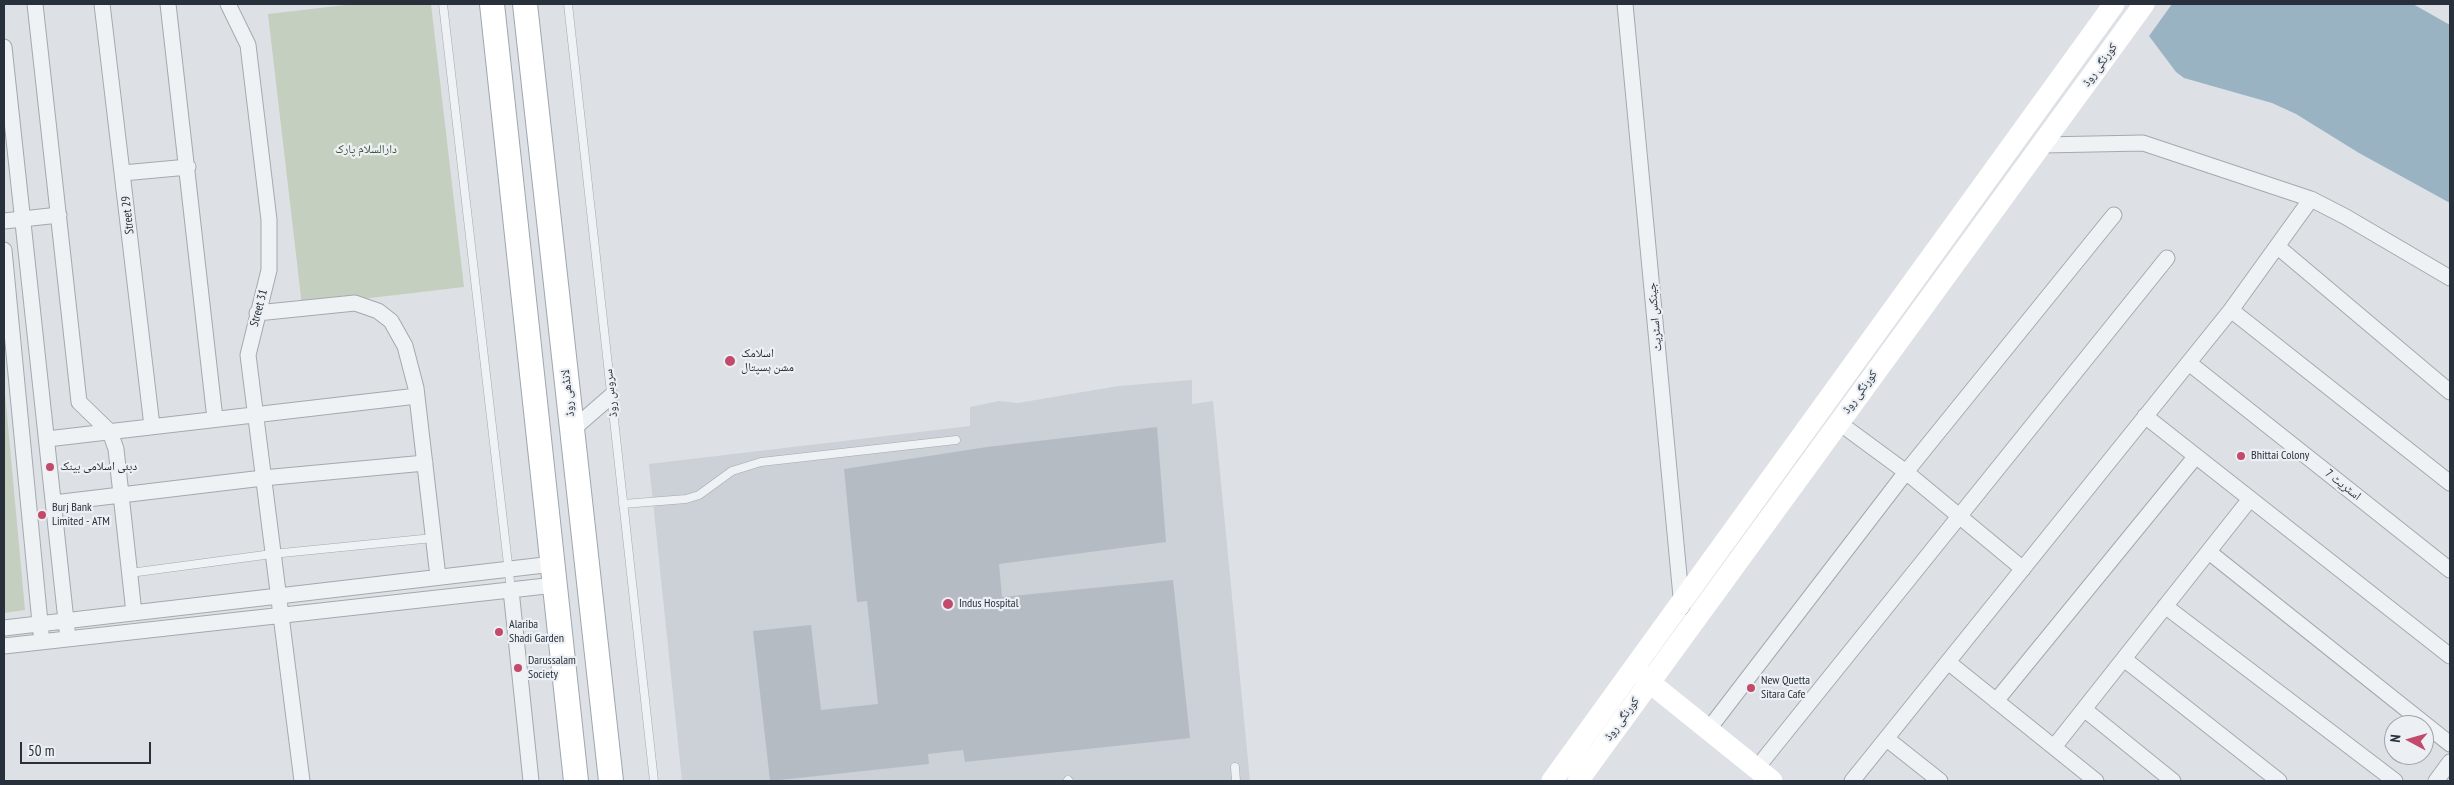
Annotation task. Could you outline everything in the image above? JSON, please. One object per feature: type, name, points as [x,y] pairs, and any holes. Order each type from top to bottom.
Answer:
[{"type":"main road","points":[[492,4],[576,781]]},
{"type":"main road","name":"لانڈھی روڈ","points":[[525,4],[611,781]]},
{"type":"main road","name":"کورنگی روڈ","points":[[1552,781],[1641,675],[1686,630],[2043,145],[2144,4]]},
{"type":"main road","name":"کورنگی روڈ","points":[[1578,781],[1681,605],[2109,11]]},
{"type":"main road","points":[[2001,159],[2020,176]]},
{"type":"main road","points":[[1641,675],[1764,775]]},
{"type":"street","points":[[35,4],[79,402],[85,411],[103,424],[110,432],[116,449],[134,613]]},
{"type":"street","name":"Street 29","points":[[102,4],[152,426]]},
{"type":"street","points":[[168,4],[216,419]]},
{"type":"street","name":"Street 31","points":[[228,4],[248,45],[269,220],[269,270],[248,355],[277,596],[302,781]]},
{"type":"street","name":"جینکس اسٹریٹ","points":[[1625,4],[1681,605],[1686,630]]},
{"type":"street","points":[[4,48],[68,639]]},
{"type":"street","points":[[2043,145],[2143,143],[2311,199],[2346,217],[2450,278]]},
{"type":"street","points":[[123,173],[188,167]]},
{"type":"street","points":[[1852,781],[2231,310],[2311,199]]},
{"type":"street","points":[[4,222],[22,218],[59,215]]},
{"type":"street","points":[[1708,730],[1906,472],[2114,216]]},
{"type":"street","points":[[2278,247],[2450,392]]},
{"type":"street","points":[[4,250],[42,642]]},
{"type":"street","points":[[1764,775],[1958,515],[2168,258]]},
{"type":"street","points":[[257,313],[355,303],[378,310],[391,321],[405,346],[417,396],[438,577]]},
{"type":"street","points":[[2231,310],[2450,483]]},
{"type":"street","name":"اسٹریٹ 7","points":[[2189,363],[2450,570]]},
{"type":"street","points":[[47,439],[417,396]]},
{"type":"street","points":[[572,430],[611,396]]},
{"type":"street","points":[[2146,416],[2450,656]]},
{"type":"street","points":[[1838,422],[1906,472],[2023,569]]},
{"type":"street","points":[[1996,701],[2196,456]]},
{"type":"street","points":[[54,503],[263,478],[425,463]]},
{"type":"street","points":[[2054,747],[2250,499]]},
{"type":"street","points":[[2209,552],[2450,744]]},
{"type":"street","points":[[4,628],[508,568],[554,574]]},
{"type":"street","points":[[4,646],[510,590],[554,574]]},
{"type":"street","points":[[510,590],[531,781]]},
{"type":"street","points":[[2165,606],[2395,781]]},
{"type":"street","points":[[2124,659],[2279,781]]},
{"type":"street","points":[[1948,662],[2096,781]]},
{"type":"street","points":[[2084,709],[2174,781]]},
{"type":"street","points":[[1887,739],[1940,781]]},
{"type":"street","points":[[2436,781],[2450,762]]},
{"type":"lane","points":[[443,4],[510,590]]},
{"type":"lane","name":"سروس روڈ","points":[[568,4],[654,781]]},
{"type":"lane","points":[[623,504],[686,499],[699,495],[732,471],[761,462],[956,440]]},
{"type":"lane","points":[[130,573],[272,554],[433,538]]},
{"type":"lane","points":[[1235,767],[1236,781]]},
{"type":"shaded area","name":"Indus Hospital","points":[[1192,380],[1192,404],[1213,401],[1250,781],[682,781],[649,464],[970,426],[970,407],[999,401],[1018,403],[1118,386]]},
{"type":"green space","name":"دارالسلام پارک","points":[[354,4],[431,4],[464,287],[302,306],[268,14]]},
{"type":"green space","points":[[4,382],[25,610],[4,613]]},
{"type":"water","points":[[2172,4],[2413,4],[2450,25],[2450,203],[2359,153],[2296,114],[2272,103],[2184,78],[2176,72],[2149,36]]},
{"type":"building","points":[[1157,427],[1166,542],[999,564],[1002,597],[1173,580],[1190,738],[965,762],[963,750],[928,754],[929,764],[770,781],[753,631],[811,625],[821,710],[878,704],[867,601],[857,602],[844,469],[987,447]]},
{"type":"place","name":"اسلامک مشن ہسپتال","points":[[730,361]]},
{"type":"place","name":"Bhittai Colony","points":[[2241,456]]},
{"type":"place","name":"دبئی اسلامی بینک","points":[[50,467]]},
{"type":"place","name":"Burj Bank Limited - ATM","points":[[42,515]]},
{"type":"place","name":"Indus Hospital","points":[[948,604]]},
{"type":"place","name":"Alariba Shadi Garden","points":[[499,632]]},
{"type":"place","name":"Darussalam Society","points":[[518,668]]},
{"type":"place","name":"New Quetta Sitara Cafe","points":[[1751,688]]}]
